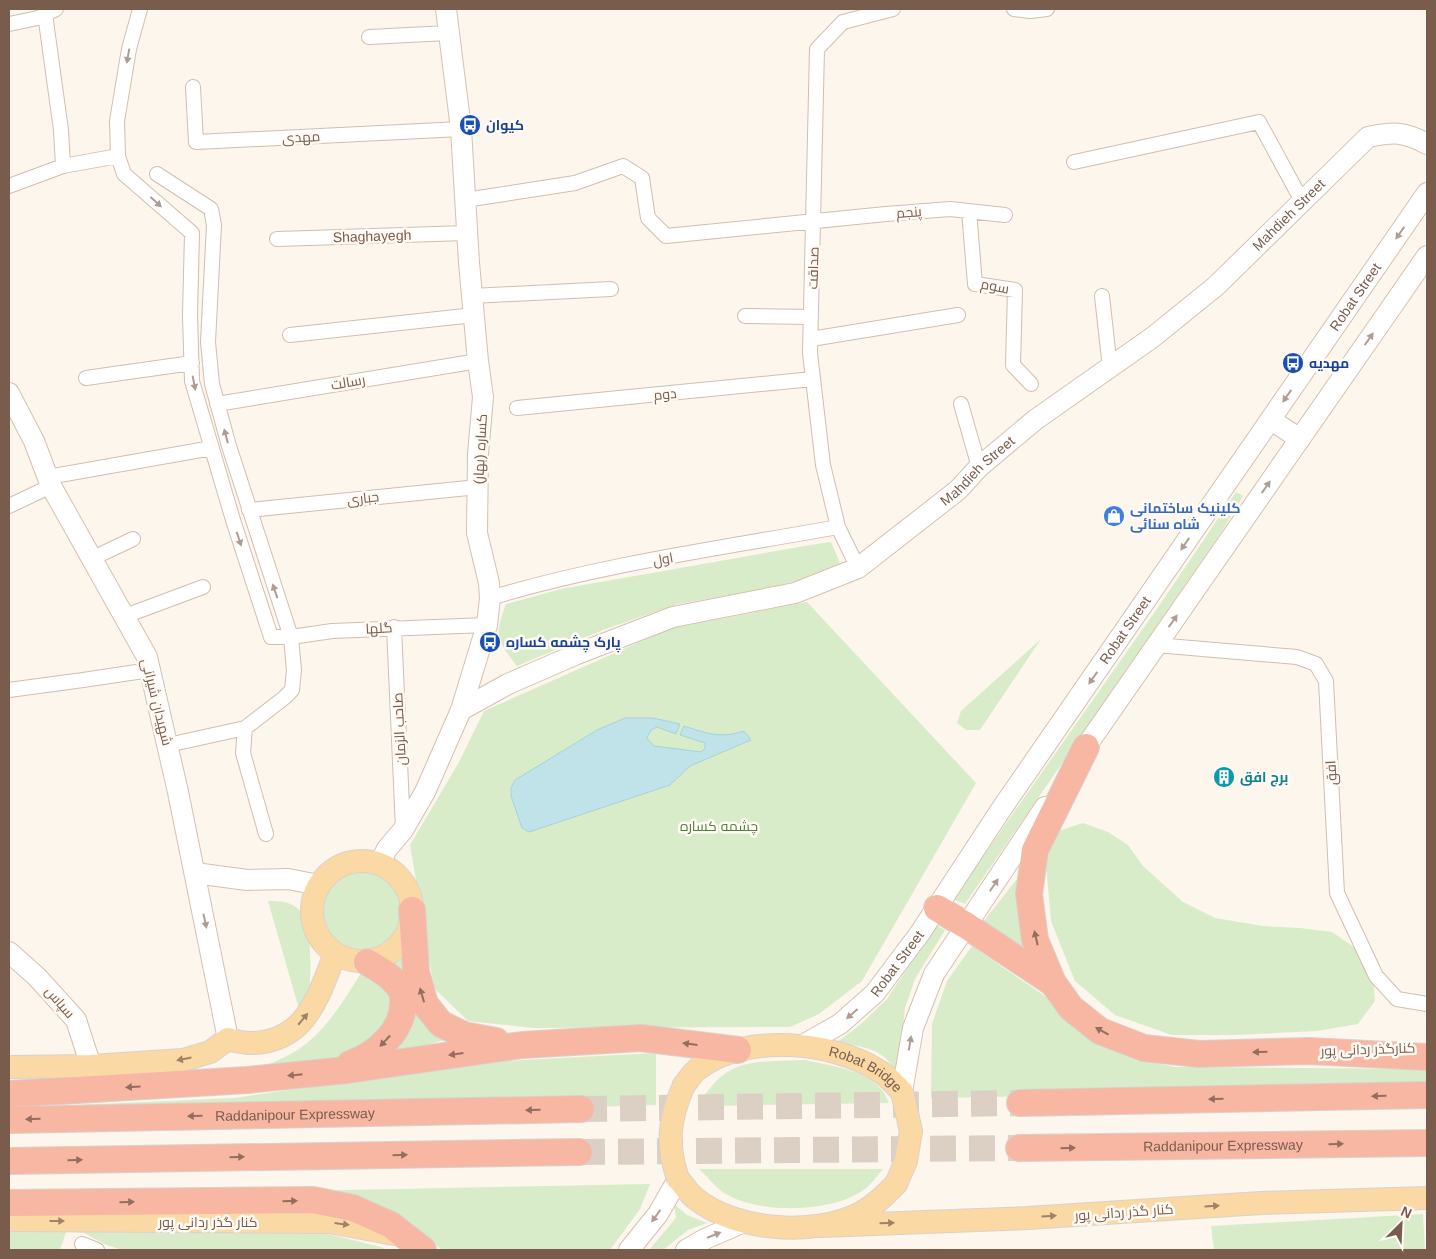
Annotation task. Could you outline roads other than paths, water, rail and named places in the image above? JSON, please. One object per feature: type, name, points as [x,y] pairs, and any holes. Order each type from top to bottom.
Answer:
[{"type":"highway","points":[[1086,747],[1035,850],[1030,894],[1035,940],[1053,983],[1071,1008],[1100,1032],[1144,1048],[1198,1054],[1309,1051],[1427,1057]]},
{"type":"highway","points":[[936,908],[1053,983]]},
{"type":"highway","points":[[412,910],[416,972],[425,1004],[442,1024],[464,1036],[522,1045]]},
{"type":"highway","points":[[328,1072],[357,1061],[378,1049],[394,1032],[403,1011],[403,994],[396,984],[383,972],[367,962]]},
{"type":"highway","points":[[9,1094],[247,1080],[328,1072],[522,1045],[641,1038],[738,1050]]},
{"type":"highway","points":[[1020,1103],[1427,1095]]},
{"type":"highway","name":"Raddanipour Expressway","points":[[9,1120],[581,1110]]},
{"type":"highway","name":"Raddanipour Expressway","points":[[1019,1148],[1427,1143]]},
{"type":"highway","points":[[9,1161],[579,1152]]},
{"type":"highway","points":[[9,1204],[314,1200],[353,1208],[391,1225],[418,1246]]},
{"type":"main road","points":[[365,861],[379,864],[392,871],[402,882],[410,896],[412,910],[410,925],[404,939],[394,950],[382,958],[367,962],[348,960],[335,954],[321,941],[312,923],[313,897],[319,885],[328,874],[345,864],[365,861]]},
{"type":"main road","points":[[9,1068],[90,1066],[183,1060],[210,1052],[228,1039],[250,1043],[280,1039],[304,1021],[335,954]]},
{"type":"main road","name":"Robat Bridge","points":[[774,1045],[803,1045],[837,1052],[858,1060],[880,1071],[902,1092],[911,1131],[906,1162],[896,1184],[880,1201],[859,1214],[821,1226],[783,1227],[744,1222],[716,1212],[694,1198],[678,1179],[671,1158],[674,1107],[684,1085],[698,1068],[714,1059],[738,1050],[774,1045]]},
{"type":"main road","name":"کنارگذر ردانی پور","points":[[1309,1051],[1427,1047]]},
{"type":"main road","name":"کنار گذر ردانی پور","points":[[821,1226],[1038,1217],[1261,1203],[1427,1198]]},
{"type":"main road","name":"کنار گذر ردانی پور","points":[[9,1220],[330,1222],[379,1230],[418,1246]]},
{"type":"street","points":[[9,506],[49,481],[212,448],[192,381],[190,315],[192,233],[124,174],[118,156],[117,121],[128,49],[140,9]]},
{"type":"street","name":"کساره (بهار)","points":[[379,864],[387,849],[403,830],[425,792],[461,710],[487,624],[490,598],[490,583],[477,533],[478,454],[484,397],[478,361],[473,306],[461,129],[446,9]]},
{"type":"street","name":"صداقت","points":[[858,568],[838,527],[823,465],[810,353],[817,50],[844,22],[893,9]]},
{"type":"street","points":[[1014,9],[1030,11],[1047,9]]},
{"type":"street","points":[[9,24],[38,18],[51,11],[64,166]]},
{"type":"street","points":[[369,37],[448,33]]},
{"type":"street","name":"مهدی","points":[[193,87],[196,142],[461,129]]},
{"type":"street","points":[[1074,162],[1259,122],[1302,201]]},
{"type":"street","name":"Mahdieh Street","points":[[461,710],[508,684],[577,654],[673,617],[795,593],[858,568],[958,490],[979,467],[1034,420],[1153,337],[1216,286],[1368,137],[1390,133],[1404,134],[1411,135],[1427,144]]},
{"type":"street","points":[[9,186],[64,166],[118,156]]},
{"type":"street","points":[[465,200],[574,183],[623,166],[642,178],[648,218],[666,236],[814,222]]},
{"type":"street","points":[[157,174],[211,208],[214,225],[208,342],[212,384],[249,510],[291,637],[294,670],[292,690],[245,728],[168,745]]},
{"type":"street","name":"Robat Street","points":[[803,1045],[840,1024],[875,994],[920,933],[1002,808],[1427,193]]},
{"type":"street","name":"پنجم","points":[[814,222],[950,209],[1004,214]]},
{"type":"street","name":"سوم","points":[[970,211],[975,284],[1015,290],[1013,365],[1031,384]]},
{"type":"street","name":"Shaghayegh","points":[[276,239],[467,233]]},
{"type":"street","points":[[902,1092],[913,1028],[934,974],[1156,645],[1427,256]]},
{"type":"street","points":[[290,335],[473,306],[612,289]]},
{"type":"street","points":[[1102,296],[1110,368]]},
{"type":"street","points":[[811,339],[958,315]]},
{"type":"street","points":[[745,316],[811,317]]},
{"type":"street","name":"رسالت","points":[[217,404],[478,361]]},
{"type":"street","points":[[86,378],[192,363]]},
{"type":"street","name":"دوم","points":[[517,408],[814,379]]},
{"type":"street","name":"شهیدان شیرانی","points":[[9,393],[34,441],[49,481],[147,657],[168,745],[228,1039]]},
{"type":"street","points":[[961,404],[979,467]]},
{"type":"street","points":[[1271,420],[1300,439]]},
{"type":"street","name":"گلها","points":[[212,448],[271,637],[291,637],[332,630],[487,624]]},
{"type":"street","name":"جباری","points":[[249,510],[478,486]]},
{"type":"street","name":"اول","points":[[490,598],[531,586],[639,563],[838,527]]},
{"type":"street","points":[[93,558],[133,539]]},
{"type":"street","points":[[125,616],[203,587]]},
{"type":"street","name":"صاحب الزمان","points":[[394,627],[403,830]]},
{"type":"street","name":"افق","points":[[1156,645],[1297,657],[1316,664],[1326,681],[1337,893],[1376,976],[1397,999],[1427,1004]]},
{"type":"street","points":[[9,690],[150,670]]},
{"type":"street","points":[[245,728],[243,753],[266,834]]},
{"type":"street","points":[[195,873],[246,880],[288,879],[319,885]]},
{"type":"street","name":"سپاس","points":[[9,952],[37,976],[76,1020],[90,1066]]},
{"type":"street","points":[[629,1250],[658,1214],[678,1179]]},
{"type":"street","points":[[686,1250],[705,1238],[744,1222]]},
{"type":"street","points":[[82,1244],[97,1250]]},
{"type":"water","points":[[625,718],[653,718],[680,724],[676,734],[657,727],[651,730],[647,738],[654,746],[701,752],[705,748],[705,743],[680,735],[684,726],[721,735],[744,731],[751,740],[690,766],[670,785],[529,832],[522,828],[511,796],[511,788],[515,780],[597,730]]},
{"type":"tunnel","points":[[581,1109],[1020,1103]]},
{"type":"tunnel","points":[[579,1152],[1019,1148]]},
{"type":"place","name":"کیوان","points":[[470,125]]},
{"type":"place","name":"مهدیه","points":[[1293,363]]},
{"type":"place","name":"کلینیک ساختمانی شاه سنائی","points":[[1114,516]]},
{"type":"place","name":"پارک چشمه کساره","points":[[490,642]]},
{"type":"place","name":"برج افق","points":[[1224,777]]},
{"type":"park label","name":"چشمه کساره","points":[[719,826]]}]
